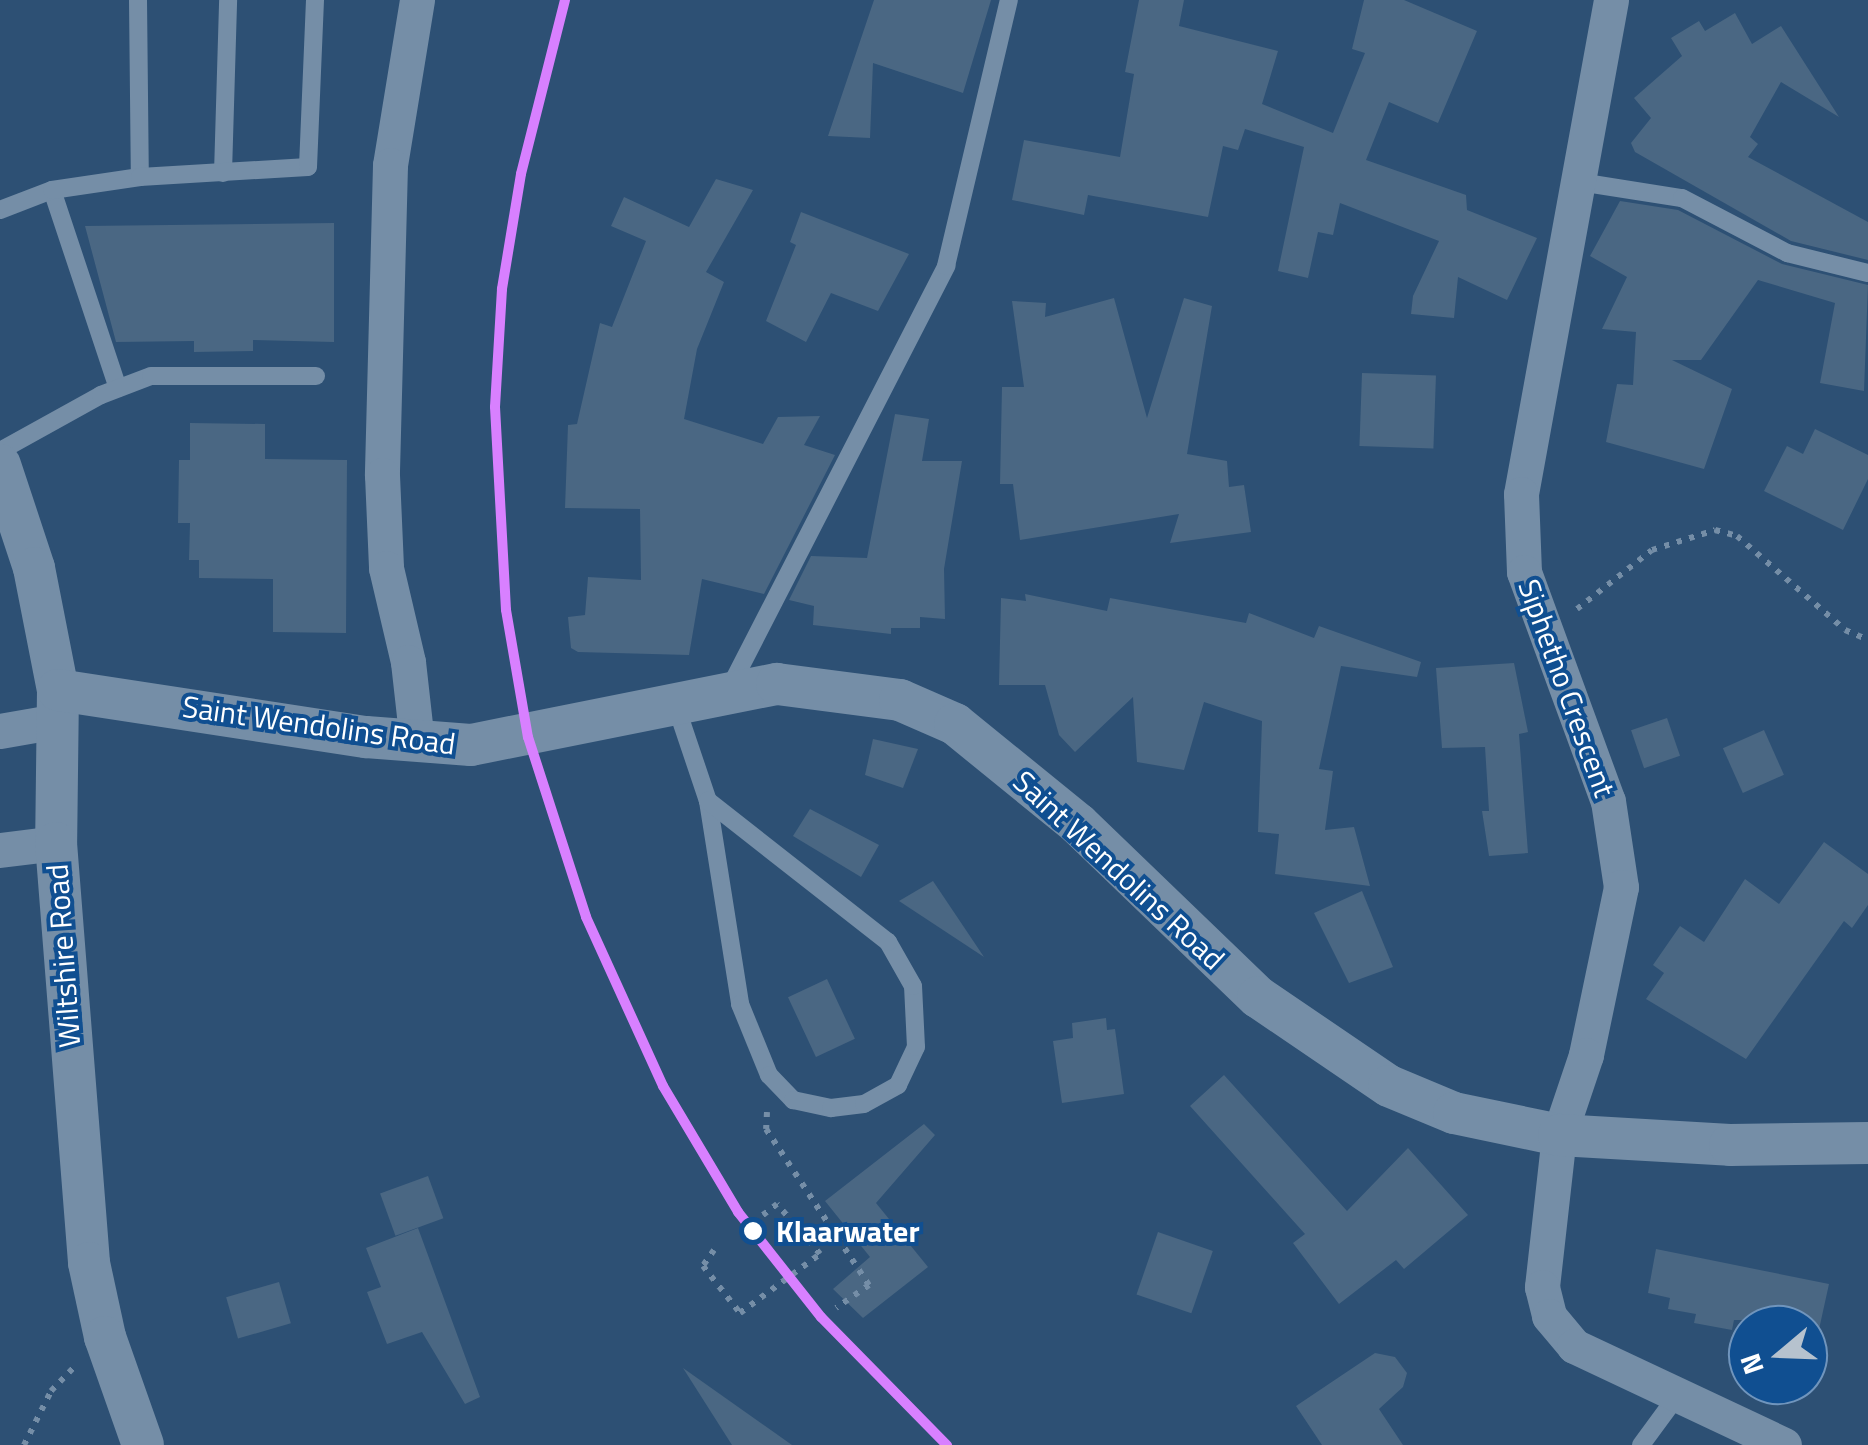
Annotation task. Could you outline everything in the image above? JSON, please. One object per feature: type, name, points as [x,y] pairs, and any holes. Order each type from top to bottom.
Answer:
[{"type":"street","points":[[417,0],[390,165],[382,476],[386,568],[408,662],[417,742]]},
{"type":"street","name":"Siphetho Crescent","points":[[1610,0],[1573,181],[1521,494],[1524,572],[1536,616],[1608,801],[1620,856],[1621,887],[1586,1055],[1559,1136],[1541,1270],[1550,1316],[1574,1346],[1784,1445]]},
{"type":"street","name":"Wiltshire Road","points":[[0,465],[34,568],[58,706],[56,843],[89,1263],[109,1350],[143,1445]]},
{"type":"street","name":"Saint Wendolins Road","points":[[58,706],[417,742],[515,739],[777,684],[845,689],[900,700],[955,724],[1078,824],[1196,944],[1328,1046],[1389,1086],[1454,1112],[1559,1136],[1730,1145],[1868,1143]]},
{"type":"street","points":[[0,731],[58,706]]},
{"type":"street","points":[[0,850],[56,843]]},
{"type":"lane","points":[[138,0],[140,178]]},
{"type":"lane","points":[[223,173],[228,0]]},
{"type":"lane","points":[[0,210],[52,190],[140,178],[308,167],[315,0]]},
{"type":"lane","points":[[727,692],[946,266],[1008,0]]},
{"type":"lane","points":[[1573,181],[1682,198],[1799,257],[1868,274]]},
{"type":"lane","points":[[52,190],[118,388]]},
{"type":"lane","points":[[0,450],[118,388],[151,376],[202,372],[316,376]]},
{"type":"lane","points":[[675,703],[708,801],[740,1004],[769,1075],[793,1100],[830,1108],[864,1104],[898,1086],[916,1047],[914,986],[888,942],[708,801]]},
{"type":"lane","points":[[1641,1445],[1677,1396]]},
{"type":"path","points":[[1536,616],[1582,608],[1652,550],[1715,530],[1736,536],[1845,630],[1868,640]]},
{"type":"path","points":[[769,1075],[766,1129],[869,1285],[836,1308]]},
{"type":"path","points":[[714,1250],[702,1266],[740,1313],[820,1254],[777,1204],[764,1215]]},
{"type":"path","points":[[24,1445],[69,1370],[109,1350]]},
{"type":"building","points":[[874,0],[991,0],[963,93],[873,63],[870,138],[828,136]]},
{"type":"building","points":[[1139,0],[1184,0],[1179,26],[1278,51],[1262,104],[1333,133],[1365,53],[1352,49],[1364,0],[1404,0],[1477,31],[1438,123],[1389,102],[1366,160],[1466,195],[1467,210],[1537,238],[1507,300],[1458,277],[1454,318],[1411,314],[1413,296],[1439,241],[1340,203],[1333,235],[1318,232],[1308,278],[1278,271],[1304,147],[1245,129],[1238,150],[1223,146],[1208,217],[1088,195],[1084,215],[1012,200],[1024,140],[1120,157],[1134,74],[1125,72]]},
{"type":"building","points":[[1735,13],[1752,44],[1781,26],[1839,117],[1781,82],[1750,137],[1758,144],[1748,157],[1868,222],[1868,260],[1791,241],[1635,152],[1631,143],[1651,118],[1634,98],[1682,56],[1671,38],[1699,21],[1705,31]]},
{"type":"building","points":[[716,179],[753,190],[706,272],[724,282],[697,349],[684,419],[763,444],[778,417],[820,416],[804,445],[835,455],[764,594],[702,579],[689,655],[578,652],[571,648],[568,617],[585,615],[588,577],[641,580],[640,509],[565,508],[568,425],[577,424],[600,323],[612,327],[646,241],[611,226],[624,197],[689,227]]},
{"type":"building","points":[[1620,201],[1678,210],[1782,264],[1868,285],[1864,391],[1820,383],[1835,303],[1758,280],[1701,360],[1672,360],[1732,389],[1704,469],[1606,442],[1617,384],[1633,385],[1636,332],[1602,329],[1627,277],[1590,256]]},
{"type":"building","points":[[801,212],[909,254],[878,311],[831,293],[806,342],[766,321],[796,245],[790,242]]},
{"type":"building","points":[[334,223],[334,342],[253,340],[253,351],[194,352],[194,341],[116,342],[85,226]]},
{"type":"building","points":[[1114,298],[1147,418],[1184,298],[1212,306],[1187,454],[1227,461],[1229,487],[1244,485],[1251,532],[1170,543],[1179,514],[1020,540],[1013,484],[1000,484],[1002,387],[1024,387],[1012,301],[1046,303],[1045,317]]},
{"type":"building","points":[[1362,373],[1436,376],[1433,449],[1359,446]]},
{"type":"building","points":[[895,414],[929,419],[922,461],[962,461],[944,569],[945,619],[920,617],[920,628],[891,628],[891,634],[813,625],[814,606],[789,600],[811,556],[867,558]]},
{"type":"building","points":[[190,423],[265,424],[265,459],[347,460],[346,633],[273,632],[273,579],[199,578],[199,560],[189,560],[190,523],[178,523],[179,460],[190,460]]},
{"type":"building","points":[[1815,429],[1868,455],[1868,479],[1843,530],[1764,491],[1787,446],[1803,454]]},
{"type":"building","points":[[1025,594],[1107,611],[1110,598],[1246,623],[1249,613],[1314,638],[1319,626],[1421,662],[1417,677],[1341,666],[1319,769],[1333,771],[1325,830],[1354,827],[1370,886],[1275,874],[1279,834],[1258,832],[1262,721],[1204,702],[1184,770],[1137,762],[1133,697],[1075,752],[1059,735],[1045,685],[999,685],[1001,598],[1026,601]]},
{"type":"building","points":[[1514,663],[1528,732],[1519,734],[1528,853],[1489,856],[1482,811],[1489,811],[1485,747],[1442,748],[1436,668]]},
{"type":"building","points":[[1667,718],[1680,756],[1644,768],[1631,730]]},
{"type":"building","points":[[1764,730],[1784,775],[1743,793],[1723,748]]},
{"type":"building","points":[[873,739],[918,749],[903,788],[865,775]]},
{"type":"building","points":[[810,809],[879,845],[861,877],[793,836]]},
{"type":"building","points":[[1824,842],[1868,874],[1868,905],[1852,928],[1844,921],[1746,1059],[1646,999],[1664,973],[1653,965],[1680,926],[1704,942],[1745,879],[1779,904]]},
{"type":"building","points":[[933,881],[984,957],[899,901]]},
{"type":"building","points":[[1362,891],[1393,967],[1349,983],[1314,913]]},
{"type":"building","points":[[827,979],[855,1039],[816,1057],[788,997]]},
{"type":"building","points":[[1106,1018],[1107,1030],[1115,1029],[1124,1094],[1062,1103],[1053,1041],[1073,1038],[1072,1023]]},
{"type":"building","points":[[1224,1075],[1347,1211],[1408,1148],[1468,1215],[1404,1269],[1396,1260],[1339,1304],[1293,1243],[1305,1234],[1190,1106]]},
{"type":"building","points":[[924,1124],[935,1135],[876,1203],[928,1267],[863,1318],[833,1289],[870,1257],[825,1201]]},
{"type":"building","points":[[428,1176],[443,1218],[395,1236],[380,1193]]},
{"type":"building","points":[[418,1228],[480,1397],[465,1404],[422,1332],[387,1344],[367,1292],[381,1287],[366,1248]]},
{"type":"building","points":[[1158,1232],[1213,1251],[1191,1313],[1137,1294]]},
{"type":"building","points":[[1656,1249],[1829,1284],[1824,1305],[1728,1305],[1728,1329],[1694,1323],[1696,1314],[1668,1309],[1670,1298],[1648,1293]]},
{"type":"building","points":[[279,1282],[291,1323],[238,1338],[226,1297]]},
{"type":"building","points":[[1375,1353],[1395,1357],[1407,1373],[1403,1387],[1379,1409],[1403,1445],[1322,1445],[1296,1406]]},
{"type":"building","points":[[683,1368],[792,1445],[732,1445]]},
{"type":"transit line","points":[[565,0],[521,174],[502,289],[495,407],[506,610],[528,737],[586,917],[663,1086],[738,1212],[821,1317],[947,1445]]},
{"type":"place","name":"Klaarwater","points":[[753,1231]]}]
